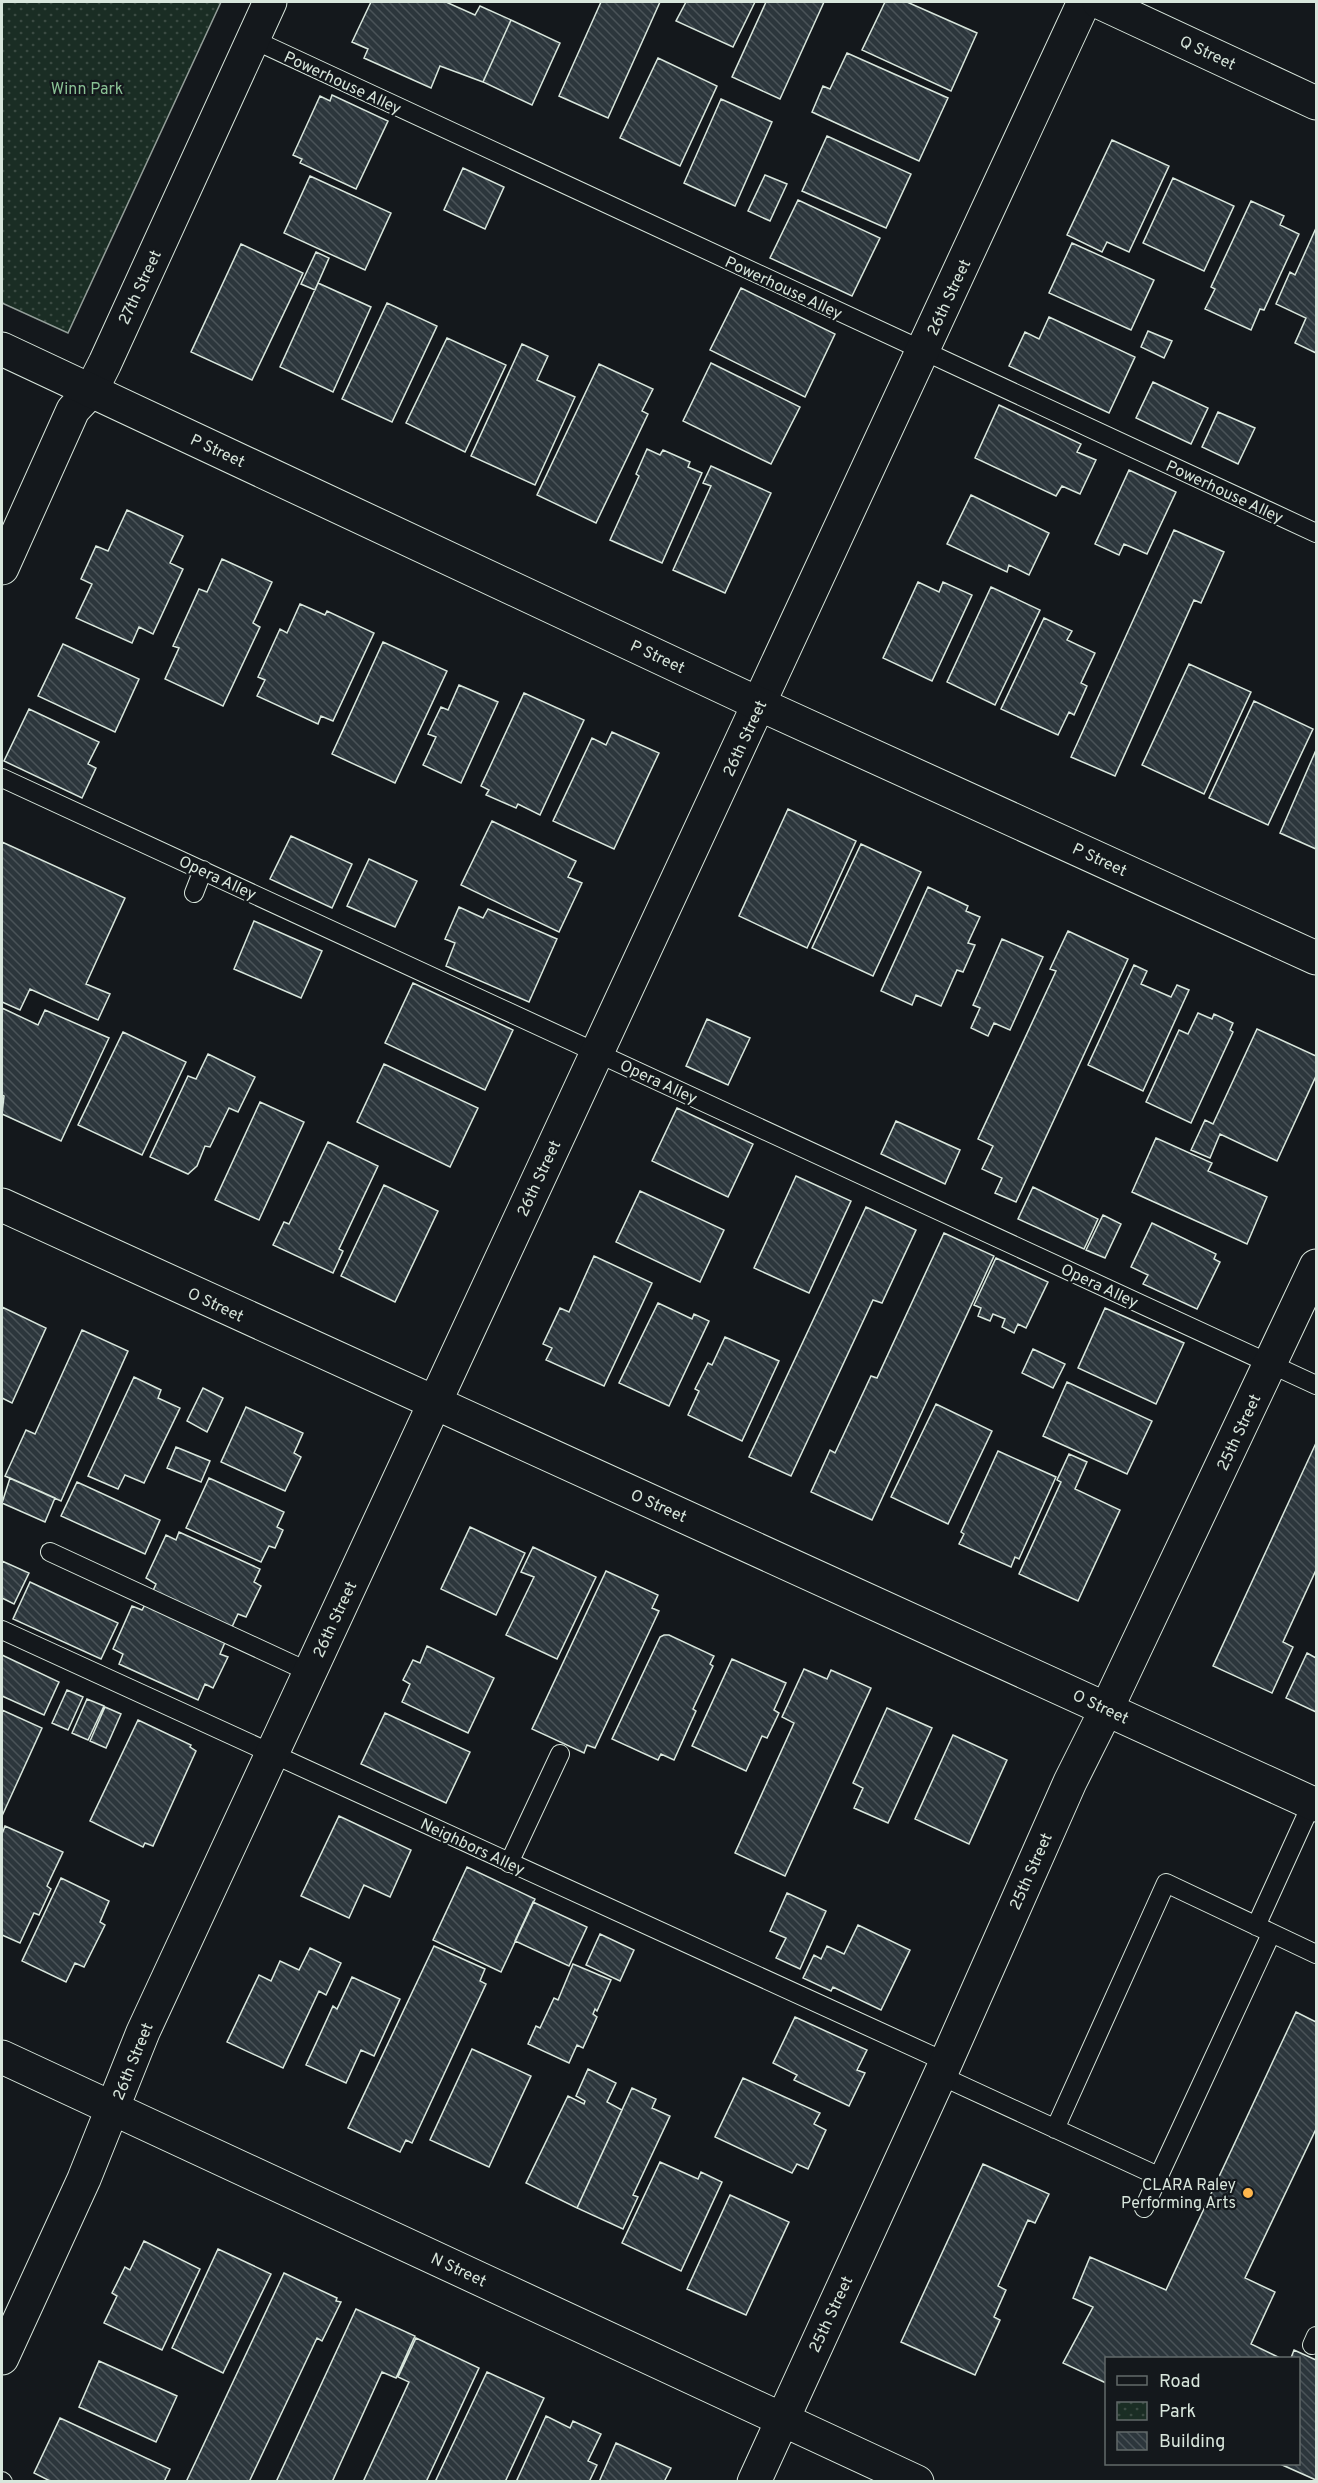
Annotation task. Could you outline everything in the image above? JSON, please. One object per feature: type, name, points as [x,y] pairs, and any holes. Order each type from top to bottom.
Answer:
[{"type":"street","name":"27th Street","points":[[2,568],[73,410],[91,391],[270,2]]},
{"type":"street","name":"26th Street","points":[[2,2358],[84,2179],[143,2031],[1084,2]]},
{"type":"street","name":"Q Street","points":[[1098,2],[1317,103]]},
{"type":"street","name":"P Street","points":[[2,349],[759,704],[1317,958]]},
{"type":"street","name":"O Street","points":[[2,1205],[1315,1804]]},
{"type":"street","name":"25th Street","points":[[754,2481],[1070,1782],[1317,1266]]},
{"type":"street","name":"N Street","points":[[2,2057],[917,2481]]},
{"type":"lane","name":"Powerhouse Alley","points":[[252,39],[1317,533]]},
{"type":"lane","name":"Opera Alley","points":[[2,778],[1317,1385]]},
{"type":"lane","points":[[194,893],[203,870]]},
{"type":"lane","points":[[50,1552],[309,1672]]},
{"type":"lane","name":"Neighbors Alley","points":[[2,1630],[509,1863],[942,2069],[1055,2129],[1158,2176]]},
{"type":"lane","points":[[509,1863],[560,1754]]},
{"type":"lane","points":[[1144,2208],[1315,1804]]},
{"type":"lane","points":[[1055,2129],[1166,1883],[1317,1954]]},
{"type":"green space","name":"Winn Park","points":[[2,2],[221,2],[68,333],[2,303]]},
{"type":"building","points":[[371,2],[446,2],[475,15],[480,6],[511,20],[483,82],[440,66],[431,88],[364,58],[368,49],[352,42]]},
{"type":"building","points":[[601,2],[660,2],[608,118],[559,96]]},
{"type":"building","points":[[686,2],[755,2],[733,47],[676,21]]},
{"type":"building","points":[[766,2],[824,2],[780,99],[732,77]]},
{"type":"building","points":[[885,2],[907,2],[977,33],[951,91],[862,50]]},
{"type":"building","points":[[511,20],[560,43],[532,105],[483,82]]},
{"type":"building","points":[[847,53],[948,98],[919,161],[812,112],[823,86],[830,89]]},
{"type":"building","points":[[658,58],[717,86],[680,166],[620,138]]},
{"type":"building","points":[[332,95],[388,121],[356,189],[300,163],[302,159],[293,155],[320,96],[330,101]]},
{"type":"building","points":[[721,99],[772,122],[735,206],[684,183]]},
{"type":"building","points":[[827,136],[911,174],[886,228],[802,191]]},
{"type":"building","points":[[1112,140],[1169,166],[1129,252],[1107,242],[1102,252],[1067,235]]},
{"type":"building","points":[[463,168],[504,187],[485,229],[444,210]]},
{"type":"building","points":[[765,175],[787,184],[770,221],[748,211]]},
{"type":"building","points":[[310,176],[391,213],[365,270],[284,233]]},
{"type":"building","points":[[1173,178],[1234,206],[1204,271],[1143,243]]},
{"type":"building","points":[[798,200],[880,238],[852,296],[770,258]]},
{"type":"building","points":[[1251,201],[1284,216],[1280,225],[1299,234],[1264,310],[1260,309],[1251,330],[1205,309],[1215,289],[1211,287]]},
{"type":"building","points":[[1316,228],[1316,353],[1295,343],[1306,318],[1276,304],[1290,272],[1295,275]]},
{"type":"building","points":[[1072,243],[1154,280],[1131,330],[1049,293]]},
{"type":"building","points":[[241,244],[303,273],[252,380],[191,352]]},
{"type":"building","points":[[316,252],[329,258],[315,290],[301,284]]},
{"type":"building","points":[[318,283],[371,307],[333,392],[280,367]]},
{"type":"building","points":[[741,288],[835,334],[805,397],[710,350]]},
{"type":"building","points":[[387,303],[437,326],[392,422],[342,399]]},
{"type":"building","points":[[1049,317],[1135,357],[1109,413],[1009,366],[1025,332],[1039,339]]},
{"type":"building","points":[[1148,331],[1172,341],[1164,358],[1141,347]]},
{"type":"building","points":[[447,338],[506,365],[465,452],[406,423]]},
{"type":"building","points":[[522,344],[548,356],[537,380],[575,397],[535,485],[471,456]]},
{"type":"building","points":[[711,363],[800,407],[771,464],[683,421]]},
{"type":"building","points":[[599,364],[653,389],[642,411],[648,414],[596,523],[537,495]]},
{"type":"building","points":[[1153,382],[1208,408],[1191,444],[1136,418]]},
{"type":"building","points":[[999,405],[1081,444],[1077,452],[1096,460],[1080,494],[1062,486],[1056,496],[975,458]]},
{"type":"building","points":[[1218,412],[1255,428],[1238,464],[1202,447]]},
{"type":"building","points":[[647,449],[660,455],[663,450],[690,462],[688,467],[702,473],[662,563],[610,540],[639,476],[636,474]]},
{"type":"building","points":[[711,466],[771,493],[725,593],[673,570],[711,486],[703,483]]},
{"type":"building","points":[[1129,470],[1176,492],[1147,554],[1124,544],[1119,555],[1095,544]]},
{"type":"building","points":[[971,495],[1049,533],[1029,575],[1009,565],[1007,572],[947,544]]},
{"type":"building","points":[[127,510],[183,536],[170,563],[183,569],[153,634],[139,627],[132,643],[76,618],[92,584],[81,579],[96,546],[108,551]]},
{"type":"building","points":[[1174,530],[1224,552],[1201,603],[1194,600],[1115,776],[1071,757]]},
{"type":"building","points":[[222,559],[272,582],[253,623],[260,627],[223,706],[165,679],[179,648],[173,646],[199,589],[207,592]]},
{"type":"building","points":[[918,582],[939,592],[943,582],[972,595],[932,681],[883,658]]},
{"type":"building","points":[[991,587],[1040,610],[995,705],[947,682]]},
{"type":"building","points":[[300,604],[325,615],[327,611],[374,633],[333,721],[321,716],[318,724],[257,696],[265,680],[258,677],[280,629],[287,633]]},
{"type":"building","points":[[1044,618],[1072,631],[1067,640],[1095,653],[1081,683],[1087,686],[1074,715],[1069,712],[1058,735],[1001,709]]},
{"type":"building","points":[[383,642],[447,671],[395,783],[332,754]]},
{"type":"building","points":[[63,644],[139,679],[115,732],[38,696]]},
{"type":"building","points":[[1189,664],[1251,692],[1204,794],[1142,765]]},
{"type":"building","points":[[459,685],[498,702],[461,783],[423,765],[436,737],[428,734],[441,707],[448,710]]},
{"type":"building","points":[[524,693],[584,720],[540,815],[518,804],[516,808],[486,795],[489,790],[481,786]]},
{"type":"building","points":[[1254,701],[1313,729],[1268,825],[1209,798]]},
{"type":"building","points":[[29,709],[99,742],[88,764],[96,768],[82,798],[4,761]]},
{"type":"building","points":[[612,732],[659,753],[614,849],[553,821],[592,738],[606,745]]},
{"type":"building","points":[[1316,750],[1316,849],[1280,833]]},
{"type":"building","points":[[788,809],[856,841],[807,948],[739,916]]},
{"type":"building","points":[[492,821],[576,861],[568,877],[582,883],[559,932],[461,885]]},
{"type":"building","points":[[291,836],[352,864],[332,908],[270,879]]},
{"type":"building","points":[[2,842],[125,898],[86,984],[110,994],[98,1020],[30,989],[20,1010],[2,1002]]},
{"type":"building","points":[[861,844],[921,872],[873,976],[812,948]]},
{"type":"building","points":[[369,859],[417,881],[395,927],[347,906]]},
{"type":"building","points":[[928,887],[968,906],[966,911],[980,917],[968,943],[975,945],[963,972],[957,970],[941,1006],[916,995],[912,1005],[881,991]]},
{"type":"building","points":[[459,907],[483,918],[488,909],[557,939],[529,1002],[446,966],[455,943],[445,939]]},
{"type":"building","points":[[254,921],[322,951],[301,998],[234,969]]},
{"type":"building","points":[[1068,931],[1128,959],[1016,1202],[995,1193],[1002,1178],[982,1169],[993,1146],[978,1139],[1056,971],[1050,969]]},
{"type":"building","points":[[1002,939],[1043,957],[1010,1030],[994,1023],[988,1036],[971,1028],[980,1008],[973,1005]]},
{"type":"building","points":[[1134,965],[1147,971],[1141,984],[1171,997],[1177,985],[1189,990],[1143,1091],[1088,1065]]},
{"type":"building","points":[[413,983],[513,1030],[485,1090],[385,1043]]},
{"type":"building","points":[[2,1008],[38,1025],[45,1010],[109,1038],[61,1141],[2,1114],[4,1096],[2,1095]]},
{"type":"building","points":[[1198,1013],[1212,1019],[1214,1014],[1233,1023],[1230,1030],[1233,1032],[1191,1123],[1146,1102],[1179,1030],[1188,1034]]},
{"type":"building","points":[[707,1019],[750,1038],[728,1085],[686,1066]]},
{"type":"building","points":[[1257,1029],[1316,1056],[1316,1076],[1277,1161],[1220,1134],[1210,1158],[1191,1150],[1205,1120],[1213,1124]]},
{"type":"building","points":[[123,1032],[186,1062],[142,1155],[78,1125]]},
{"type":"building","points":[[208,1054],[255,1077],[238,1112],[229,1108],[210,1147],[205,1146],[197,1166],[188,1174],[150,1157],[188,1076],[196,1079]]},
{"type":"building","points":[[384,1064],[478,1108],[450,1167],[357,1122]]},
{"type":"building","points":[[260,1102],[304,1122],[259,1220],[215,1200]]},
{"type":"building","points":[[677,1108],[753,1144],[728,1197],[652,1161]]},
{"type":"building","points":[[896,1121],[960,1150],[945,1184],[881,1154]]},
{"type":"building","points":[[1156,1138],[1212,1163],[1208,1171],[1267,1197],[1247,1244],[1132,1192]]},
{"type":"building","points":[[328,1142],[378,1166],[339,1249],[343,1251],[333,1273],[273,1245],[284,1222],[289,1224]]},
{"type":"building","points":[[796,1176],[851,1201],[809,1293],[754,1268]]},
{"type":"building","points":[[384,1185],[438,1211],[395,1302],[341,1276]]},
{"type":"building","points":[[1033,1187],[1098,1219],[1084,1249],[1018,1219]]},
{"type":"building","points":[[640,1191],[724,1230],[700,1282],[616,1242]]},
{"type":"building","points":[[866,1207],[916,1230],[882,1303],[873,1300],[791,1476],[749,1457]]},
{"type":"building","points":[[1103,1215],[1121,1224],[1105,1258],[1086,1250]]},
{"type":"building","points":[[1152,1223],[1216,1254],[1214,1259],[1220,1262],[1197,1309],[1143,1284],[1148,1275],[1131,1267]]},
{"type":"building","points":[[944,1233],[994,1256],[872,1520],[811,1492],[830,1450],[835,1453],[871,1376],[877,1378]]},
{"type":"building","points":[[594,1256],[652,1283],[604,1386],[546,1360],[552,1348],[543,1344],[560,1308],[569,1312]]},
{"type":"building","points":[[996,1258],[1048,1282],[1026,1328],[1018,1324],[1014,1333],[1002,1327],[1005,1319],[993,1314],[990,1321],[978,1316],[981,1308],[974,1305]]},
{"type":"building","points":[[658,1303],[692,1319],[694,1314],[709,1321],[669,1406],[619,1383]]},
{"type":"building","points":[[2,1307],[46,1328],[12,1403],[2,1398]]},
{"type":"building","points":[[1105,1308],[1184,1343],[1156,1404],[1078,1368]]},
{"type":"building","points":[[82,1330],[128,1351],[61,1501],[5,1476],[26,1430],[35,1434]]},
{"type":"building","points":[[725,1337],[779,1361],[742,1441],[688,1415],[699,1391],[695,1389],[708,1363],[712,1365]]},
{"type":"building","points":[[1033,1349],[1065,1364],[1053,1388],[1022,1373]]},
{"type":"building","points":[[134,1377],[161,1390],[158,1398],[180,1408],[144,1483],[125,1475],[118,1489],[88,1476]]},
{"type":"building","points":[[1067,1382],[1152,1421],[1127,1474],[1043,1436]]},
{"type":"building","points":[[203,1388],[223,1398],[207,1432],[187,1421]]},
{"type":"building","points":[[936,1404],[992,1431],[948,1524],[891,1497]]},
{"type":"building","points":[[246,1407],[303,1433],[294,1453],[301,1457],[285,1491],[221,1462]]},
{"type":"building","points":[[1316,1443],[1316,1570],[1283,1642],[1293,1647],[1272,1693],[1213,1666]]},
{"type":"building","points":[[176,1447],[210,1461],[201,1482],[167,1468]]},
{"type":"building","points":[[998,1451],[1056,1477],[1019,1559],[1015,1557],[1011,1567],[959,1544],[964,1534],[961,1532]]},
{"type":"building","points":[[1069,1454],[1087,1462],[1075,1489],[1120,1510],[1078,1601],[1019,1574],[1061,1482],[1057,1480]]},
{"type":"building","points":[[10,1478],[55,1498],[45,1522],[2,1503]]},
{"type":"building","points":[[209,1478],[284,1512],[277,1527],[283,1530],[275,1548],[269,1546],[261,1562],[186,1528]]},
{"type":"building","points":[[77,1482],[160,1520],[145,1554],[61,1516]]},
{"type":"building","points":[[470,1527],[525,1553],[496,1615],[441,1589]]},
{"type":"building","points":[[179,1532],[260,1569],[254,1582],[261,1586],[246,1617],[238,1614],[231,1629],[152,1593],[156,1584],[146,1578],[166,1535],[176,1540]]},
{"type":"building","points":[[533,1547],[596,1577],[557,1659],[506,1635],[534,1577],[521,1572]]},
{"type":"building","points":[[2,1561],[29,1573],[14,1604],[2,1598]]},
{"type":"building","points":[[606,1571],[658,1595],[652,1608],[659,1611],[595,1748],[587,1745],[584,1753],[532,1729]]},
{"type":"building","points":[[30,1582],[118,1623],[101,1659],[13,1619]]},
{"type":"building","points":[[146,1603],[226,1640],[220,1654],[228,1657],[213,1688],[205,1684],[198,1700],[119,1664],[123,1654],[113,1649],[132,1606],[142,1610]]},
{"type":"building","points":[[669,1635],[714,1656],[710,1664],[713,1666],[693,1709],[696,1711],[674,1760],[661,1754],[658,1760],[612,1739],[660,1637]]},
{"type":"building","points":[[427,1646],[494,1678],[468,1733],[402,1702],[410,1684],[403,1680],[413,1660],[420,1663]]},
{"type":"building","points":[[1307,1653],[1316,1658],[1316,1712],[1286,1698]]},
{"type":"building","points":[[2,1655],[59,1682],[44,1715],[2,1696]]},
{"type":"building","points":[[732,1659],[786,1683],[774,1710],[779,1713],[767,1738],[762,1736],[746,1771],[692,1746]]},
{"type":"building","points":[[804,1669],[827,1679],[831,1670],[871,1688],[785,1876],[735,1853],[794,1723],[782,1717]]},
{"type":"building","points":[[67,1690],[83,1697],[68,1730],[52,1723]]},
{"type":"building","points":[[87,1699],[104,1706],[88,1740],[72,1733]]},
{"type":"building","points":[[105,1707],[121,1714],[106,1748],[90,1741]]},
{"type":"building","points":[[887,1708],[932,1728],[888,1823],[854,1808],[863,1788],[853,1783]]},
{"type":"building","points":[[2,1710],[42,1728],[2,1816]]},
{"type":"building","points":[[385,1713],[470,1752],[446,1803],[361,1764]]},
{"type":"building","points":[[138,1720],[191,1745],[190,1747],[196,1751],[153,1846],[145,1843],[143,1847],[90,1821]]},
{"type":"building","points":[[953,1735],[1007,1760],[969,1844],[915,1819]]},
{"type":"building","points":[[339,1816],[411,1850],[390,1897],[364,1885],[349,1918],[301,1896]]},
{"type":"building","points":[[5,1826],[63,1852],[47,1886],[51,1889],[39,1915],[34,1913],[20,1943],[2,1935],[2,1834]]},
{"type":"building","points":[[467,1867],[535,1899],[501,1972],[433,1940]]},
{"type":"building","points":[[61,1878],[109,1901],[100,1922],[105,1925],[84,1967],[75,1963],[66,1982],[22,1961]]},
{"type":"building","points":[[787,1893],[826,1911],[800,1969],[776,1958],[786,1938],[770,1931]]},
{"type":"building","points":[[533,1902],[587,1927],[569,1966],[515,1941]]},
{"type":"building","points":[[858,1925],[910,1950],[881,2010],[833,1987],[831,1991],[803,1978],[814,1955],[821,1959],[827,1946],[844,1954]]},
{"type":"building","points":[[600,1934],[634,1950],[620,1981],[586,1965]]},
{"type":"building","points":[[434,1946],[485,1969],[480,1981],[486,1984],[412,2143],[406,2140],[400,2152],[348,2128]]},
{"type":"building","points":[[310,1948],[341,1963],[326,1995],[319,1991],[283,2068],[227,2042],[259,1975],[271,1981],[280,1961],[299,1970]]},
{"type":"building","points":[[573,1964],[611,1980],[597,2011],[595,2009],[593,2014],[597,2017],[583,2048],[577,2045],[569,2063],[528,2044],[536,2026],[540,2028],[554,1998],[558,2000]]},
{"type":"building","points":[[352,1977],[400,1999],[374,2056],[361,2050],[346,2083],[306,2065],[333,2006],[337,2009]]},
{"type":"building","name":"CLARA Raley Performing Arts","points":[[1296,2012],[1316,2022],[1316,2129],[1245,2278],[1275,2292],[1251,2344],[1278,2357],[1105,2357],[1105,2383],[1063,2363],[1093,2307],[1073,2298],[1090,2257],[1166,2290]]},
{"type":"building","points":[[795,2017],[867,2050],[857,2070],[865,2073],[849,2106],[794,2080],[797,2075],[773,2063]]},
{"type":"building","points":[[472,2049],[531,2076],[489,2167],[430,2140]]},
{"type":"building","points":[[588,2069],[616,2083],[607,2102],[622,2110],[577,2208],[526,2183],[568,2096],[584,2104],[585,2101],[576,2096]]},
{"type":"building","points":[[743,2078],[820,2113],[814,2124],[826,2130],[808,2169],[797,2164],[792,2173],[715,2137]]},
{"type":"building","points":[[632,2088],[656,2099],[652,2108],[670,2116],[633,2195],[638,2197],[623,2229],[577,2208]]},
{"type":"building","points":[[660,2162],[698,2179],[701,2172],[722,2182],[681,2271],[622,2243]]},
{"type":"building","points":[[983,2164],[1049,2194],[1035,2223],[1028,2220],[998,2286],[1006,2290],[994,2317],[1000,2320],[975,2375],[901,2342]]},
{"type":"building","points":[[730,2195],[789,2222],[746,2315],[687,2289]]},
{"type":"building","points":[[144,2241],[200,2269],[162,2350],[104,2323],[117,2296],[112,2293],[125,2267],[130,2270]]},
{"type":"building","points":[[218,2249],[271,2274],[223,2373],[172,2348]]},
{"type":"building","points":[[284,2273],[341,2302],[322,2341],[317,2338],[249,2482],[186,2482]]},
{"type":"building","points":[[356,2309],[415,2336],[396,2378],[382,2372],[332,2482],[276,2482]]},
{"type":"building","points":[[416,2338],[479,2368],[426,2482],[363,2482],[409,2382],[398,2377]]},
{"type":"building","points":[[1294,2350],[1316,2360],[1316,2480],[1282,2465],[1300,2465],[1300,2357],[1291,2357]]},
{"type":"building","points":[[99,2361],[177,2396],[156,2442],[79,2407]]},
{"type":"building","points":[[487,2372],[544,2398],[505,2482],[435,2482]]},
{"type":"building","points":[[546,2416],[570,2428],[573,2421],[601,2434],[588,2461],[597,2465],[589,2482],[516,2482]]},
{"type":"building","points":[[60,2418],[170,2469],[164,2482],[52,2482],[34,2473]]},
{"type":"building","points":[[616,2443],[671,2468],[664,2482],[599,2482]]},
{"type":"place","name":"CLARA Raley Performing Arts","points":[[1248,2193]]}]
